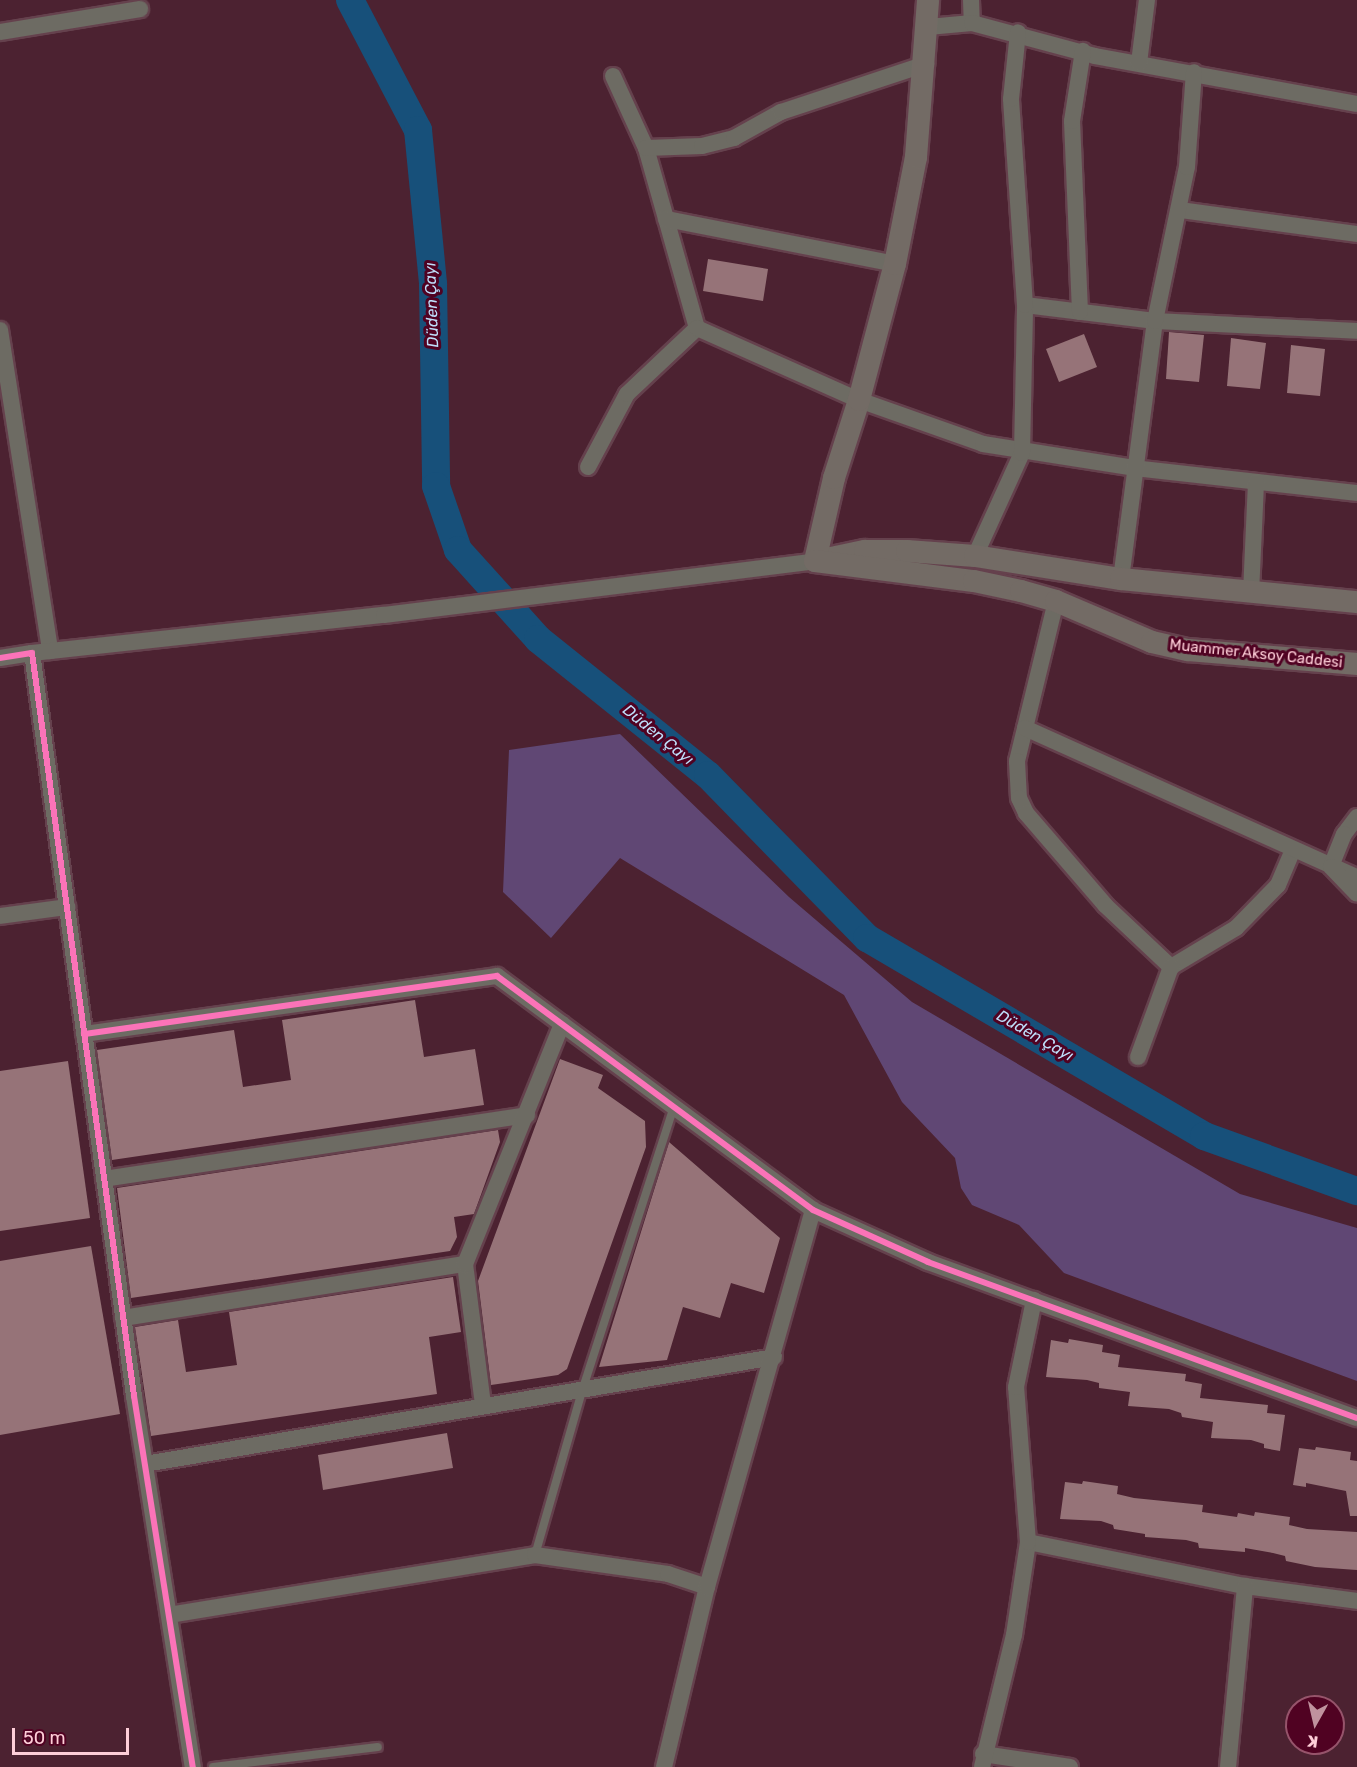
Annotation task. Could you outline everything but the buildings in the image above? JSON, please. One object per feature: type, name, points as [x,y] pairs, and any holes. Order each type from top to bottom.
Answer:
[{"type":"main road","points":[[928,0],[926,64],[916,157],[895,264],[859,400],[834,477],[815,561],[865,551],[975,556],[1121,579],[1357,602]]},
{"type":"main road","name":"Muammer Aksoy Caddesi","points":[[815,561],[974,581],[1056,601],[1152,642],[1188,650],[1357,664]]},
{"type":"street","points":[[971,0],[972,23]]},
{"type":"street","points":[[1139,63],[1147,0]]},
{"type":"street","points":[[0,32],[140,9]]},
{"type":"street","points":[[928,27],[972,23],[1018,32],[1083,51],[1139,63],[1357,104]]},
{"type":"street","points":[[975,556],[1022,453],[1025,305],[1011,118],[1018,32]]},
{"type":"street","points":[[1080,312],[1072,121],[1083,51]]},
{"type":"street","points":[[646,148],[702,146],[734,138],[781,112],[926,64]]},
{"type":"street","points":[[1121,579],[1155,321],[1180,210],[1194,72]]},
{"type":"street","points":[[613,76],[646,148],[697,328]]},
{"type":"street","points":[[1180,210],[1357,234]]},
{"type":"street","points":[[666,219],[895,264]]},
{"type":"street","points":[[1025,305],[1155,321],[1357,331]]},
{"type":"street","points":[[697,328],[859,400],[983,444],[1022,453],[1134,468],[1357,493]]},
{"type":"street","points":[[588,467],[627,394],[697,328]]},
{"type":"street","points":[[0,330],[50,651]]},
{"type":"street","points":[[1251,593],[1256,482]]},
{"type":"street","points":[[0,658],[32,652],[445,607],[572,589],[815,561]]},
{"type":"street","points":[[1056,601],[1025,728],[1017,778],[1026,813],[1105,905],[1171,967]]},
{"type":"street","points":[[32,652],[123,1318],[193,1767]]},
{"type":"street","points":[[1025,728],[1357,877]]},
{"type":"street","points":[[1331,867],[1344,834],[1357,817]]},
{"type":"street","points":[[1138,1057],[1171,967],[1236,928],[1278,885],[1293,850]]},
{"type":"street","points":[[1331,867],[1357,894]]},
{"type":"street","points":[[0,916],[67,907]]},
{"type":"street","points":[[84,1034],[497,976],[813,1210],[928,1262],[1357,1418]]},
{"type":"street","points":[[483,1404],[465,1264],[562,1024]]},
{"type":"street","points":[[104,1179],[527,1115]]},
{"type":"street","points":[[664,1767],[707,1587],[774,1357],[813,1210]]},
{"type":"street","points":[[123,1318],[465,1264]]},
{"type":"street","points":[[1034,1300],[1016,1387],[1028,1542],[1014,1635],[982,1760],[1070,1767]]},
{"type":"street","points":[[145,1464],[483,1404],[774,1357]]},
{"type":"street","points":[[1028,1542],[1245,1586],[1357,1601]]},
{"type":"street","points":[[169,1615],[535,1555],[668,1574],[707,1587]]},
{"type":"street","points":[[1228,1767],[1245,1586]]},
{"type":"lane","points":[[535,1555],[583,1388],[674,1107]]},
{"type":"lane","points":[[213,1767],[378,1747]]},
{"type":"shaded area","points":[[620,734],[789,897],[912,1002],[1240,1194],[1357,1228],[1357,1381],[1064,1273],[1019,1225],[972,1205],[961,1188],[955,1158],[902,1102],[844,995],[620,858],[551,938],[503,892],[509,750]]},
{"type":"waterway","name":"Düden Çayı","points":[[350,0],[418,130],[433,284],[436,486],[458,550],[538,639],[708,775],[867,938],[1204,1136],[1357,1191]]},
{"type":"cycle path","points":[[0,658],[32,653],[134,1396],[193,1767]]},
{"type":"cycle path","points":[[84,1034],[497,976],[813,1210],[928,1262],[1357,1418]]}]
